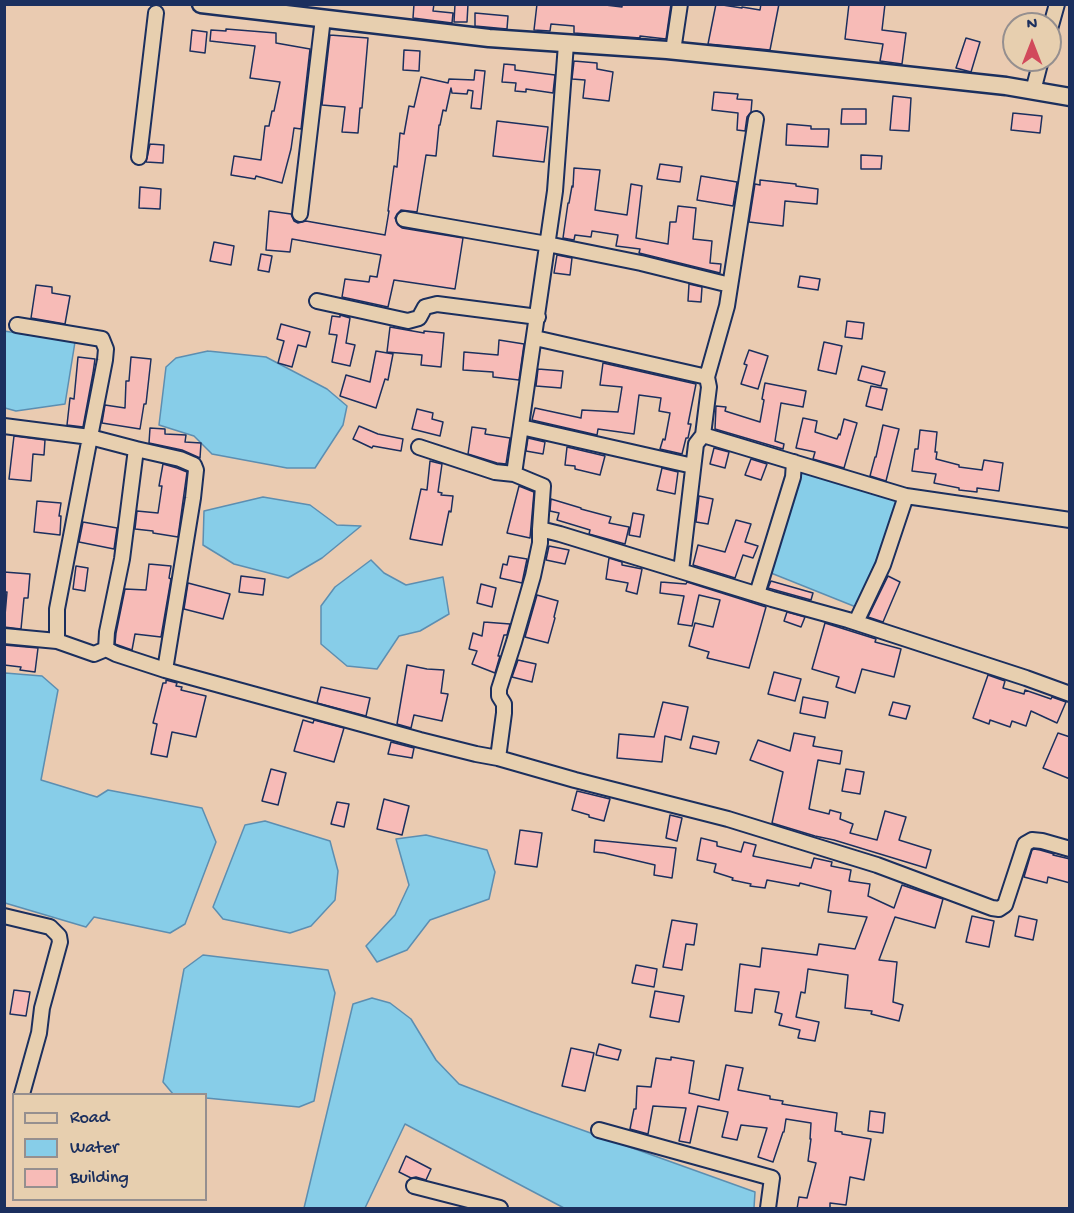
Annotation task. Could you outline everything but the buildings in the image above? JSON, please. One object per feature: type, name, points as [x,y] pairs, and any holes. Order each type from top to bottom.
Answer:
[{"type":"street","points":[[201,4],[301,10],[323,18],[489,38],[673,51],[1006,86],[1070,97]]},
{"type":"street","points":[[673,51],[680,4]]},
{"type":"street","points":[[139,157],[156,13]]},
{"type":"street","points":[[300,214],[323,18]]},
{"type":"street","points":[[514,474],[555,191],[566,44]]},
{"type":"street","points":[[1033,91],[1038,72]]},
{"type":"street","points":[[681,571],[696,444],[703,435],[709,387],[707,377],[727,306],[756,119]]},
{"type":"street","points":[[404,219],[547,244],[730,285]]},
{"type":"street","points":[[317,301],[408,321],[419,318],[425,307],[437,304],[538,317]]},
{"type":"street","points":[[17,325],[102,339],[106,349],[57,609],[57,641]]},
{"type":"street","points":[[535,338],[707,377]]},
{"type":"street","points":[[4,426],[90,437],[180,459],[194,465],[196,470],[193,498],[165,670]]},
{"type":"street","points":[[522,427],[693,466]]},
{"type":"street","points":[[703,435],[906,496],[1070,520]]},
{"type":"street","points":[[419,447],[495,472],[514,474],[543,486],[540,543],[533,576],[499,689],[504,704],[504,714],[498,758]]},
{"type":"street","points":[[106,649],[107,632],[122,559],[136,449]]},
{"type":"street","points":[[758,594],[793,477],[794,462]]},
{"type":"street","points":[[856,622],[883,565],[906,496]]},
{"type":"street","points":[[540,530],[856,622],[1070,694]]},
{"type":"street","points":[[4,636],[57,641],[93,654],[106,649],[165,670],[760,829],[877,865],[992,908],[999,909],[1005,905],[1025,844],[1032,840],[1042,841],[1070,849]]},
{"type":"street","points":[[4,916],[50,927],[59,936],[60,942],[23,1093]]},
{"type":"street","points":[[599,1130],[772,1178],[768,1209]]},
{"type":"street","points":[[414,1186],[500,1209]]},
{"type":"water","points":[[4,331],[75,342],[65,404],[16,411],[5,408]]},
{"type":"water","points":[[208,351],[266,357],[327,389],[347,406],[343,425],[315,468],[287,468],[212,454],[194,436],[159,425],[166,367],[176,358]]},
{"type":"water","points":[[797,463],[899,494],[900,505],[856,607],[766,571]]},
{"type":"water","points":[[263,497],[310,505],[337,525],[361,526],[322,558],[288,578],[234,564],[203,545],[204,511]]},
{"type":"water","points":[[371,560],[384,573],[406,585],[443,577],[449,614],[420,631],[399,636],[377,669],[347,666],[321,644],[321,606],[335,587]]},
{"type":"water","points":[[5,673],[42,676],[58,690],[41,780],[97,797],[108,790],[202,808],[216,842],[185,924],[170,933],[94,917],[86,927],[5,903]]},
{"type":"water","points":[[265,821],[330,841],[338,871],[335,900],[311,926],[290,933],[223,919],[213,907],[245,825]]},
{"type":"water","points":[[426,835],[487,850],[495,872],[489,899],[430,920],[407,950],[377,962],[366,946],[395,915],[409,885],[396,839]]},
{"type":"water","points":[[203,955],[328,970],[335,993],[314,1101],[299,1107],[207,1098],[207,1093],[172,1093],[163,1082],[184,969]]},
{"type":"water","points":[[372,998],[390,1003],[411,1019],[436,1060],[459,1084],[755,1192],[754,1208],[564,1208],[405,1124],[365,1208],[304,1208],[353,1004]]}]
